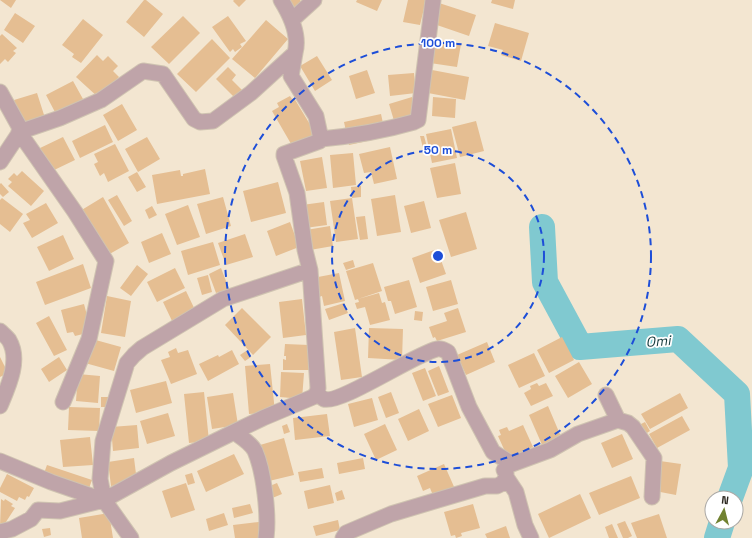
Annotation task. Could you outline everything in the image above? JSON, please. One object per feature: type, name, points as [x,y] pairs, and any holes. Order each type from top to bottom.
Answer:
[{"type":"street","points":[[281,0],[292,20],[298,45],[291,76],[316,116],[322,139]]},
{"type":"street","points":[[292,20],[314,0]]},
{"type":"street","points":[[0,532],[12,529],[31,519],[38,510],[60,511],[104,500],[171,463],[234,432],[263,418],[314,397],[318,388],[310,270],[305,250],[297,193],[284,154],[322,139],[345,137],[386,130],[418,120],[433,0]]},
{"type":"street","points":[[0,162],[20,132],[60,118],[101,100],[143,71],[163,74],[194,119],[200,122],[213,121],[251,93],[295,53]]},
{"type":"street","points":[[0,92],[20,128],[20,132],[75,212],[106,261],[89,338],[62,402]]},
{"type":"street","points":[[131,538],[104,500],[100,479],[103,441],[127,363],[142,348],[223,299],[310,270]]},
{"type":"street","points":[[0,331],[9,340],[14,359],[8,387],[0,406]]},
{"type":"street","points":[[317,393],[325,399],[347,394],[417,356],[438,348],[448,352],[469,407],[506,473],[506,477],[516,492],[525,524],[531,538]]},
{"type":"street","points":[[606,395],[618,420]]},
{"type":"street","points":[[493,452],[512,464],[550,450],[578,434],[618,420],[628,423],[634,427],[654,458],[652,497]]},
{"type":"street","points":[[234,432],[254,450],[262,477],[266,502],[268,528],[266,538]]},
{"type":"street","points":[[0,461],[52,482],[104,500]]},
{"type":"street","points":[[343,538],[346,533],[391,514],[478,488],[497,486],[503,483],[506,477]]},
{"type":"building","points":[[0,0],[16,0],[11,8]]},
{"type":"building","points":[[144,0],[163,14],[144,37],[126,22]]},
{"type":"building","points":[[246,0],[239,7],[233,1]]},
{"type":"building","points":[[285,0],[300,0],[307,9],[298,16]]},
{"type":"building","points":[[357,0],[382,0],[377,11],[356,2]]},
{"type":"building","points":[[408,0],[426,0],[420,25],[403,22]]},
{"type":"building","points":[[492,0],[515,0],[513,9],[491,3]]},
{"type":"building","points":[[439,3],[476,15],[469,36],[434,24]]},
{"type":"building","points":[[15,13],[35,26],[23,43],[4,30]]},
{"type":"building","points":[[183,16],[200,33],[169,64],[151,47]]},
{"type":"building","points":[[228,16],[246,41],[240,44],[242,47],[235,52],[233,49],[230,52],[212,27]]},
{"type":"building","points":[[83,19],[103,35],[81,63],[72,57],[74,54],[62,45]]},
{"type":"building","points":[[266,20],[288,39],[255,78],[232,59]]},
{"type":"building","points":[[495,23],[529,33],[521,61],[501,55],[503,50],[488,46]]},
{"type":"building","points":[[2,34],[17,48],[13,51],[16,53],[8,62],[5,59],[0,64],[0,36]]},
{"type":"building","points":[[212,39],[230,58],[196,92],[177,74]]},
{"type":"building","points":[[434,40],[461,44],[457,67],[430,63]]},
{"type":"building","points":[[97,55],[103,61],[108,56],[118,66],[113,71],[119,77],[99,98],[76,77]]},
{"type":"building","points":[[317,56],[332,80],[315,91],[300,66]]},
{"type":"building","points":[[228,67],[236,75],[232,80],[245,93],[237,100],[216,79]]},
{"type":"building","points":[[367,70],[375,93],[356,99],[349,76]]},
{"type":"building","points":[[432,70],[469,77],[465,100],[428,93]]},
{"type":"building","points":[[414,73],[416,93],[390,96],[388,75]]},
{"type":"building","points":[[73,81],[83,99],[56,114],[46,95]]},
{"type":"building","points":[[37,93],[45,118],[22,125],[14,100]]},
{"type":"building","points":[[290,96],[292,99],[294,98],[317,136],[294,149],[272,111],[279,107],[277,103]]},
{"type":"building","points":[[412,97],[421,127],[398,134],[389,104]]},
{"type":"building","points":[[433,97],[456,99],[455,118],[432,116]]},
{"type":"building","points":[[122,104],[137,130],[118,141],[103,115]]},
{"type":"building","points":[[381,114],[386,137],[349,145],[344,122]]},
{"type":"building","points":[[476,121],[484,151],[460,157],[452,127]]},
{"type":"building","points":[[105,125],[113,142],[80,158],[72,141]]},
{"type":"building","points":[[451,129],[457,158],[432,163],[426,134]]},
{"type":"building","points":[[420,136],[424,136],[427,147],[423,148]]},
{"type":"building","points":[[63,137],[75,160],[50,172],[38,149]]},
{"type":"building","points":[[147,137],[160,159],[138,172],[125,149]]},
{"type":"building","points":[[115,144],[129,171],[108,182],[104,173],[100,176],[94,164],[98,162],[94,154]]},
{"type":"building","points":[[390,147],[397,179],[374,184],[371,172],[364,173],[359,154]]},
{"type":"building","points":[[353,153],[356,185],[333,188],[330,155]]},
{"type":"building","points":[[322,157],[327,188],[306,191],[300,161]]},
{"type":"building","points":[[455,163],[461,194],[437,198],[430,168]]},
{"type":"building","points":[[205,169],[210,194],[157,204],[152,175],[180,170],[181,176],[183,176],[183,174]]},
{"type":"building","points":[[22,171],[44,191],[31,206],[8,186],[12,182],[8,179],[14,173],[17,176]]},
{"type":"building","points":[[137,172],[146,187],[137,192],[128,177]]},
{"type":"building","points":[[278,182],[286,213],[251,222],[243,191]]},
{"type":"building","points":[[1,183],[9,192],[3,197],[0,194]]},
{"type":"building","points":[[361,186],[361,197],[352,198],[351,187]]},
{"type":"building","points":[[117,195],[132,221],[124,226],[108,200]]},
{"type":"building","points":[[395,195],[401,232],[377,236],[371,199]]},
{"type":"building","points":[[103,197],[129,243],[106,256],[80,211]]},
{"type":"building","points":[[223,197],[231,226],[206,234],[197,204]]},
{"type":"building","points":[[2,198],[23,214],[10,232],[0,224],[0,200]]},
{"type":"building","points":[[352,198],[358,239],[336,242],[330,201]]},
{"type":"building","points":[[424,201],[431,228],[411,233],[404,206]]},
{"type":"building","points":[[324,202],[327,225],[305,228],[302,205]]},
{"type":"building","points":[[46,203],[58,223],[32,238],[23,223],[30,220],[26,214]]},
{"type":"building","points":[[188,205],[200,237],[177,245],[165,214]]},
{"type":"building","points":[[152,206],[157,215],[149,219],[145,210]]},
{"type":"building","points":[[466,212],[477,249],[451,257],[439,220]]},
{"type":"building","points":[[365,216],[368,239],[360,240],[356,217]]},
{"type":"building","points":[[290,222],[299,247],[276,256],[267,231]]},
{"type":"building","points":[[330,226],[333,246],[310,250],[306,230]]},
{"type":"building","points":[[162,233],[171,254],[149,263],[141,242]]},
{"type":"building","points":[[245,234],[253,257],[226,265],[218,243]]},
{"type":"building","points":[[63,235],[74,259],[49,271],[37,247]]},
{"type":"building","points":[[213,242],[220,265],[188,275],[181,251]]},
{"type":"building","points":[[437,249],[446,274],[420,283],[412,258]]},
{"type":"building","points":[[353,260],[355,267],[346,270],[343,263]]},
{"type":"building","points":[[373,263],[382,291],[355,300],[346,271]]},
{"type":"building","points":[[83,264],[91,288],[45,305],[36,282]]},
{"type":"building","points":[[137,265],[148,274],[131,296],[120,288]]},
{"type":"building","points":[[175,268],[185,288],[157,302],[147,282]]},
{"type":"building","points":[[221,268],[229,289],[216,293],[209,274]]},
{"type":"building","points":[[339,273],[345,301],[324,306],[322,296],[319,297],[316,283],[319,282],[318,277]]},
{"type":"building","points":[[208,275],[212,292],[202,295],[197,278]]},
{"type":"building","points":[[409,280],[417,307],[395,314],[391,301],[388,301],[384,287]]},
{"type":"building","points":[[451,280],[458,304],[433,311],[426,287]]},
{"type":"building","points":[[186,291],[196,312],[173,323],[163,302]]},
{"type":"building","points":[[379,293],[382,303],[385,302],[390,320],[370,325],[365,307],[357,309],[355,303],[359,302],[358,299]]},
{"type":"building","points":[[107,296],[131,301],[125,337],[101,333]]},
{"type":"building","points":[[302,299],[306,335],[283,338],[279,302]]},
{"type":"building","points":[[344,303],[348,313],[329,320],[325,309]]},
{"type":"building","points":[[84,304],[90,327],[87,333],[75,336],[73,332],[67,333],[61,310]]},
{"type":"building","points":[[242,308],[271,337],[253,355],[225,325]]},
{"type":"building","points":[[458,308],[466,332],[437,341],[435,337],[433,338],[429,327],[447,321],[444,313]]},
{"type":"building","points":[[415,311],[423,312],[422,321],[414,320]]},
{"type":"building","points":[[49,316],[67,350],[54,356],[36,323]]},
{"type":"building","points":[[355,328],[362,377],[341,380],[334,332]]},
{"type":"building","points":[[369,328],[403,329],[402,360],[368,358]]},
{"type":"building","points":[[562,337],[574,360],[549,373],[537,350]]},
{"type":"building","points":[[92,339],[121,347],[114,371],[85,363]]},
{"type":"building","points":[[487,342],[495,362],[466,375],[457,355]]},
{"type":"building","points":[[285,344],[309,345],[309,370],[283,370],[283,359],[286,360],[286,356],[284,356]]},
{"type":"building","points":[[176,348],[178,353],[188,350],[197,374],[171,384],[161,360],[170,357],[168,352]]},
{"type":"building","points":[[232,350],[239,364],[208,381],[199,364],[218,355],[219,357]]},
{"type":"building","points":[[246,351],[251,357],[245,361],[240,355]]},
{"type":"building","points":[[534,353],[545,376],[519,388],[508,365]]},
{"type":"building","points":[[0,357],[8,373],[0,377]]},
{"type":"building","points":[[59,357],[67,370],[49,382],[41,369]]},
{"type":"building","points":[[579,362],[592,384],[568,398],[555,376]]},
{"type":"building","points":[[270,364],[275,412],[249,414],[245,366]]},
{"type":"building","points":[[439,366],[449,392],[438,396],[428,371]]},
{"type":"building","points":[[425,368],[436,396],[423,401],[412,373]]},
{"type":"building","points":[[281,372],[304,373],[302,399],[280,397]]},
{"type":"building","points":[[78,374],[100,376],[98,403],[76,401]]},
{"type":"building","points":[[166,381],[172,403],[136,413],[130,390]]},
{"type":"building","points":[[537,383],[539,386],[546,383],[553,396],[531,406],[524,393],[531,389],[530,386]]},
{"type":"building","points":[[204,392],[209,441],[189,443],[184,394]]},
{"type":"building","points":[[391,392],[399,413],[386,418],[378,397]]},
{"type":"building","points":[[233,393],[238,425],[212,429],[207,397]]},
{"type":"building","points":[[680,393],[688,408],[650,429],[641,414]]},
{"type":"building","points":[[452,395],[461,418],[438,427],[428,404]]},
{"type":"building","points":[[101,397],[109,397],[109,407],[101,407]]},
{"type":"building","points":[[372,398],[378,420],[354,427],[348,404]]},
{"type":"building","points":[[548,406],[562,439],[543,447],[529,415]]},
{"type":"building","points":[[69,407],[100,408],[99,431],[68,430]]},
{"type":"building","points":[[419,409],[429,431],[408,441],[398,419]]},
{"type":"building","points":[[168,413],[175,436],[147,444],[140,421]]},
{"type":"building","points":[[327,414],[330,436],[295,440],[293,418]]},
{"type":"building","points":[[682,416],[690,430],[657,448],[649,434]]},
{"type":"building","points":[[645,422],[650,431],[642,436],[637,426]]},
{"type":"building","points":[[287,424],[290,432],[284,434],[282,426]]},
{"type":"building","points":[[385,424],[397,450],[376,460],[364,434]]},
{"type":"building","points":[[137,425],[139,448],[113,451],[111,427]]},
{"type":"building","points":[[523,425],[533,447],[508,458],[498,436],[501,435],[499,430],[507,427],[509,431]]},
{"type":"building","points":[[622,434],[633,459],[612,468],[601,443]]},
{"type":"building","points":[[90,437],[93,465],[63,467],[60,440]]},
{"type":"building","points":[[284,438],[294,475],[269,481],[260,445]]},
{"type":"building","points":[[234,454],[244,474],[206,492],[197,471]]},
{"type":"building","points":[[134,458],[137,482],[111,486],[108,462]]},
{"type":"building","points":[[363,458],[365,469],[339,474],[337,463]]},
{"type":"building","points":[[660,461],[681,464],[676,495],[655,491]]},
{"type":"building","points":[[444,464],[455,489],[434,498],[430,488],[423,491],[417,476]]},
{"type":"building","points":[[47,465],[92,480],[88,491],[43,476]]},
{"type":"building","points":[[322,468],[324,478],[300,482],[298,472]]},
{"type":"building","points":[[192,473],[195,483],[188,485],[185,475]]},
{"type":"building","points":[[7,474],[34,488],[29,497],[27,496],[25,500],[19,497],[17,501],[0,492],[0,488]]},
{"type":"building","points":[[631,476],[640,498],[599,515],[589,493]]},
{"type":"building","points":[[186,483],[195,510],[171,518],[162,491]]},
{"type":"building","points":[[277,483],[282,494],[270,499],[265,488]]},
{"type":"building","points":[[330,485],[334,503],[308,509],[304,491]]},
{"type":"building","points":[[342,490],[345,499],[337,501],[335,493]]},
{"type":"building","points":[[580,494],[591,518],[549,538],[538,514]]},
{"type":"building","points":[[1,499],[4,501],[5,499],[13,504],[11,506],[15,508],[2,528],[0,527]]},
{"type":"building","points":[[250,504],[253,513],[234,518],[232,508]]},
{"type":"building","points":[[473,504],[480,528],[461,533],[462,536],[456,538],[455,535],[451,536],[444,512]]},
{"type":"building","points":[[109,513],[113,538],[82,538],[79,518]]},
{"type":"building","points":[[224,513],[228,525],[209,531],[206,519]]},
{"type":"building","points":[[659,514],[667,538],[637,538],[631,523]]},
{"type":"building","points":[[338,520],[340,530],[316,536],[313,526]]},
{"type":"building","points":[[625,521],[632,536],[628,538],[623,538],[617,524]]},
{"type":"building","points":[[259,522],[261,538],[235,538],[233,525]]},
{"type":"building","points":[[612,524],[618,538],[609,538],[605,527]]},
{"type":"building","points":[[506,526],[510,538],[487,538],[485,534]]},
{"type":"building","points":[[50,528],[51,535],[44,537],[42,529]]},
{"type":"waterway","name":"Omi","points":[[542,227],[545,282],[580,347],[678,339],[737,394],[741,468],[733,490]]},
{"type":"waterway","name":"Omi","points":[[717,538],[720,530]]}]
